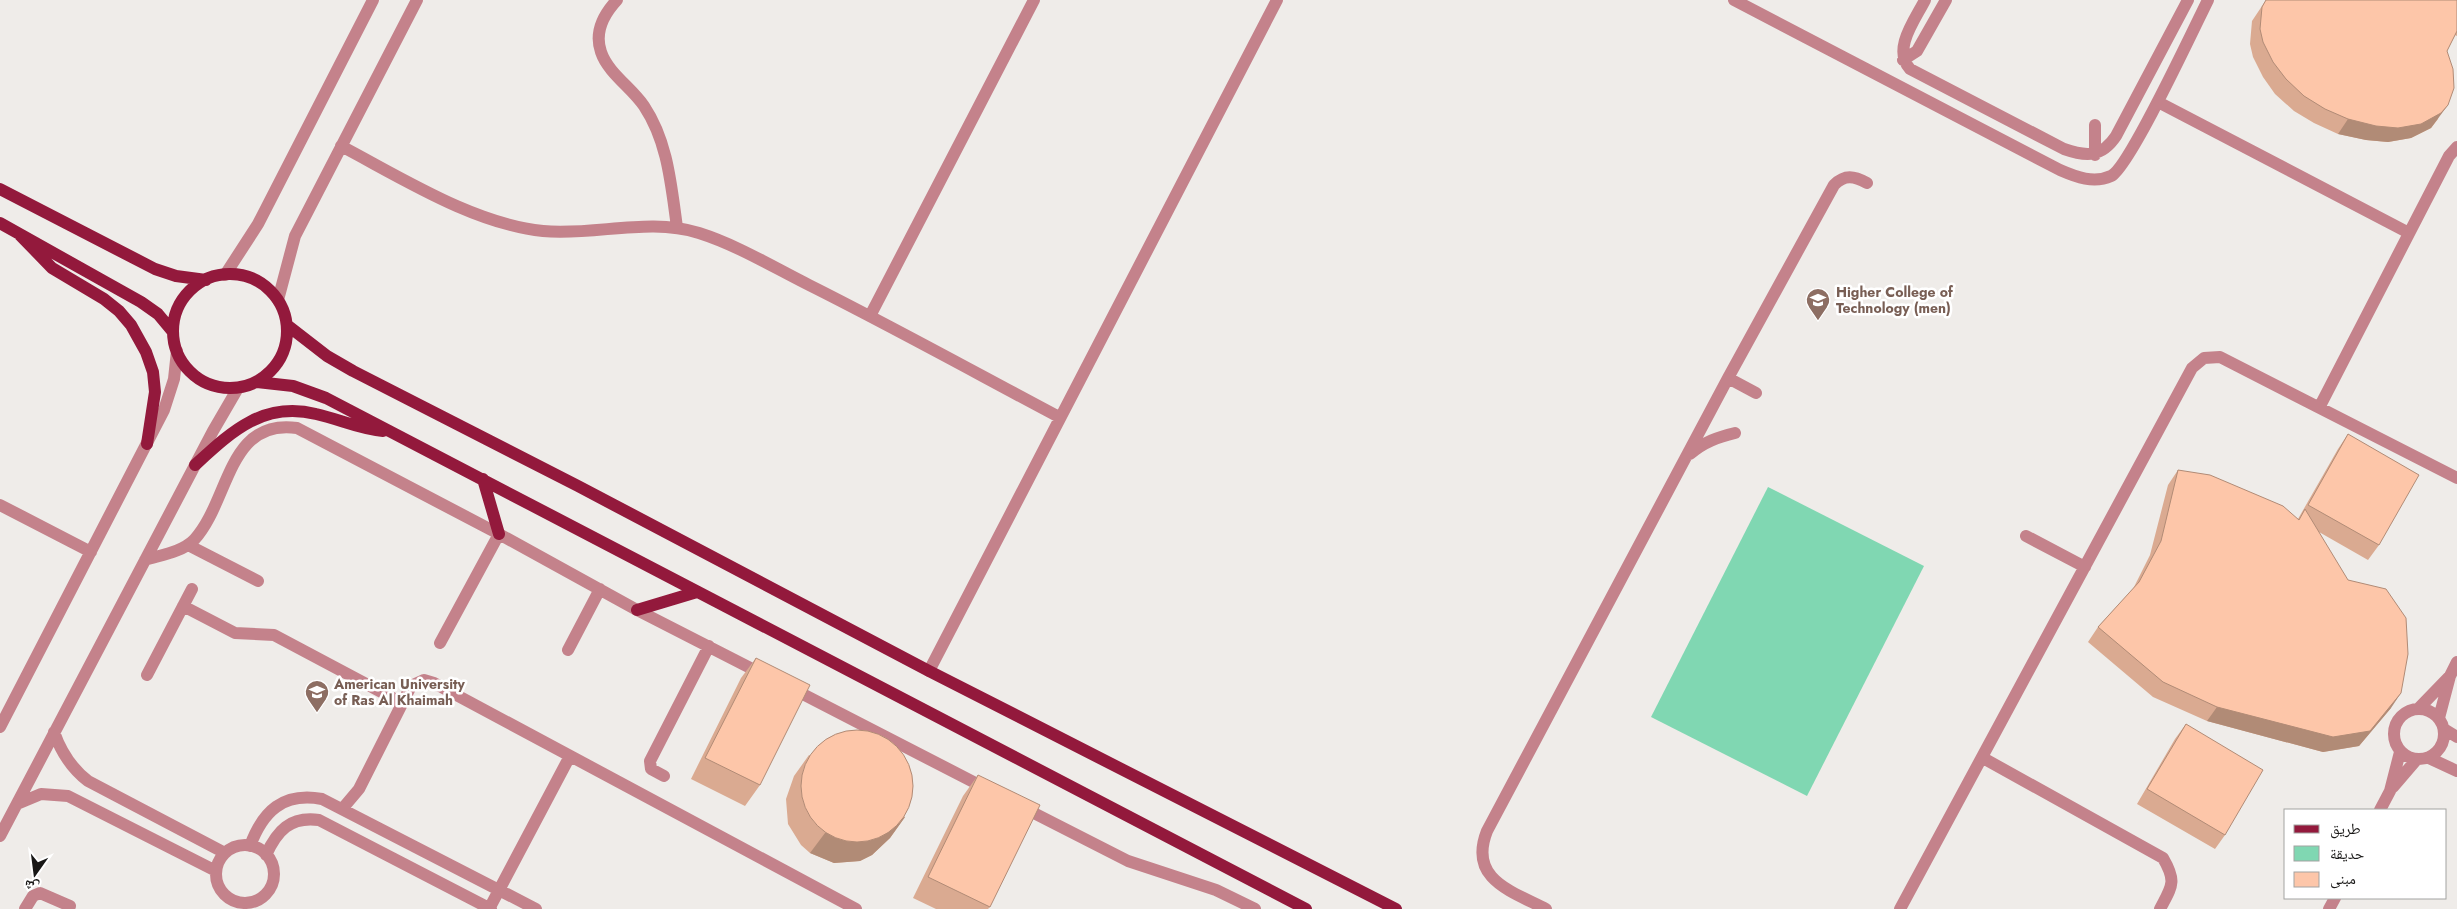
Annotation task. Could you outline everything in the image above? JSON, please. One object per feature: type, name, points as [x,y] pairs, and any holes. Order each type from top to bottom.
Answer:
[{"type":"main road","points":[[0,189],[139,262],[176,276],[206,280]]},
{"type":"main road","points":[[0,223],[141,302],[158,314],[173,332]]},
{"type":"main road","points":[[18,233],[52,268],[104,300],[119,311],[131,325],[146,352],[153,372],[155,392],[147,444]]},
{"type":"main road","points":[[257,382],[270,372],[281,358],[286,342],[287,325],[278,300],[268,288],[255,280],[225,275],[206,280],[192,289],[182,301],[175,316],[173,332],[177,351],[186,368],[201,380],[219,387],[238,388],[257,382],[278,382],[310,391],[1306,909]]},
{"type":"main road","points":[[287,325],[327,356],[353,371],[578,486],[929,671],[1396,909]]},
{"type":"main road","points":[[195,465],[239,426],[256,418],[285,411],[307,412],[358,427],[388,431]]},
{"type":"main road","points":[[484,480],[499,534]]},
{"type":"main road","points":[[637,610],[697,592]]},
{"type":"street","points":[[225,275],[258,224],[373,0]]},
{"type":"street","points":[[278,300],[295,236],[417,0]]},
{"type":"street","points":[[616,0],[605,13],[601,23],[599,36],[601,52],[610,67],[631,88],[645,107],[664,148],[669,166],[677,227]]},
{"type":"street","points":[[870,316],[1034,0]]},
{"type":"street","points":[[929,671],[1059,417],[1277,0]]},
{"type":"street","points":[[1734,0],[2060,170],[2088,180],[2101,180],[2113,176],[2122,167],[2158,102],[2208,0]]},
{"type":"street","points":[[1926,0],[1905,40],[1903,60],[1916,74],[2064,150],[2095,155],[2102,152],[2116,136],[2188,0]]},
{"type":"street","points":[[1903,60],[1917,51],[1946,0]]},
{"type":"street","points":[[2158,102],[2409,233]]},
{"type":"street","points":[[2095,125],[2095,155]]},
{"type":"street","points":[[342,146],[457,205],[524,228],[584,232],[651,226],[677,227],[716,239],[870,316],[1059,417]]},
{"type":"street","points":[[2320,406],[2449,156],[2457,147]]},
{"type":"street","points":[[1546,909],[1501,886],[1491,878],[1483,861],[1483,843],[1728,378],[1834,184],[1846,177],[1854,176],[1867,183]]},
{"type":"street","points":[[0,727],[147,444],[170,393],[177,351]]},
{"type":"street","points":[[1900,909],[2192,368],[2204,358],[2220,357],[2320,406],[2457,478]]},
{"type":"street","points":[[1728,378],[1756,393]]},
{"type":"street","points":[[0,836],[195,465],[238,388]]},
{"type":"street","points":[[145,560],[188,545],[203,527],[244,446],[263,431],[286,426],[308,432],[637,610],[1128,861],[1216,890],[1234,904],[1255,909]]},
{"type":"street","points":[[1685,459],[1699,447],[1716,438],[1735,433]]},
{"type":"street","points":[[0,504],[91,552]]},
{"type":"street","points":[[440,643],[499,534]]},
{"type":"street","points":[[2026,536],[2085,567]]},
{"type":"street","points":[[188,545],[258,580]]},
{"type":"street","points":[[147,674],[192,589]]},
{"type":"street","points":[[568,650],[600,589]]},
{"type":"street","points":[[183,606],[235,633],[274,635],[402,703]]},
{"type":"street","points":[[664,776],[651,769],[650,762],[709,646]]},
{"type":"street","points":[[2390,791],[2423,759],[2438,751],[2444,741],[2442,724],[2450,676],[2457,662]]},
{"type":"street","points":[[2419,708],[2450,676]]},
{"type":"street","points":[[343,808],[359,789],[414,683],[424,680],[856,909]]},
{"type":"street","points":[[2457,737],[2430,711],[2419,708],[2409,710],[2401,716],[2395,724],[2393,734],[2400,752],[2408,757],[2423,759],[2457,771]]},
{"type":"street","points":[[54,732],[67,759],[88,781],[225,853]]},
{"type":"street","points":[[2381,809],[2390,791],[2400,752]]},
{"type":"street","points":[[266,855],[276,835],[282,828],[300,819],[319,820],[490,909],[570,756]]},
{"type":"street","points":[[1983,758],[2163,858],[2172,874],[2171,887],[2160,909]]},
{"type":"street","points":[[17,804],[41,794],[68,796],[216,871]]},
{"type":"street","points":[[250,846],[257,830],[276,806],[288,800],[311,797],[322,799],[343,808],[536,909]]},
{"type":"street","points":[[239,846],[250,846],[266,855],[273,868],[273,876],[268,890],[257,900],[242,903],[228,898],[218,886],[216,871],[225,853],[239,846]]},
{"type":"street","points":[[25,909],[33,896],[40,893],[70,906]]},
{"type":"green space","points":[[1768,487],[1924,566],[1807,796],[1651,717]]},
{"type":"building","points":[[2266,0],[2457,0],[2457,31],[2447,51],[2453,69],[2454,88],[2448,105],[2441,113],[2421,124],[2398,128],[2376,126],[2348,119],[2325,109],[2304,96],[2286,79],[2273,62],[2263,42],[2260,29],[2262,7]]},
{"type":"building","points":[[2348,434],[2419,475],[2379,545],[2308,505]]},
{"type":"building","points":[[2178,470],[2210,475],[2283,506],[2299,520],[2305,509],[2348,580],[2386,589],[2406,618],[2408,654],[2401,693],[2370,731],[2333,737],[2217,707],[2163,682],[2098,627],[2139,582],[2161,541]]},
{"type":"building","points":[[756,658],[810,685],[760,785],[705,758]]},
{"type":"building","points":[[2186,724],[2263,770],[2225,835],[2147,789]]},
{"type":"building","points":[[857,730],[878,734],[897,746],[909,765],[913,786],[909,807],[897,826],[878,838],[857,842],[836,838],[817,826],[805,807],[801,786],[805,765],[817,746],[836,734]]},
{"type":"building","points":[[978,775],[1040,805],[990,907],[928,877]]},
{"type":"place","name":"Higher College of Technology (men)","points":[[1818,321]]},
{"type":"place","name":"American University of Ras Al Khaimah","points":[[317,713]]}]
